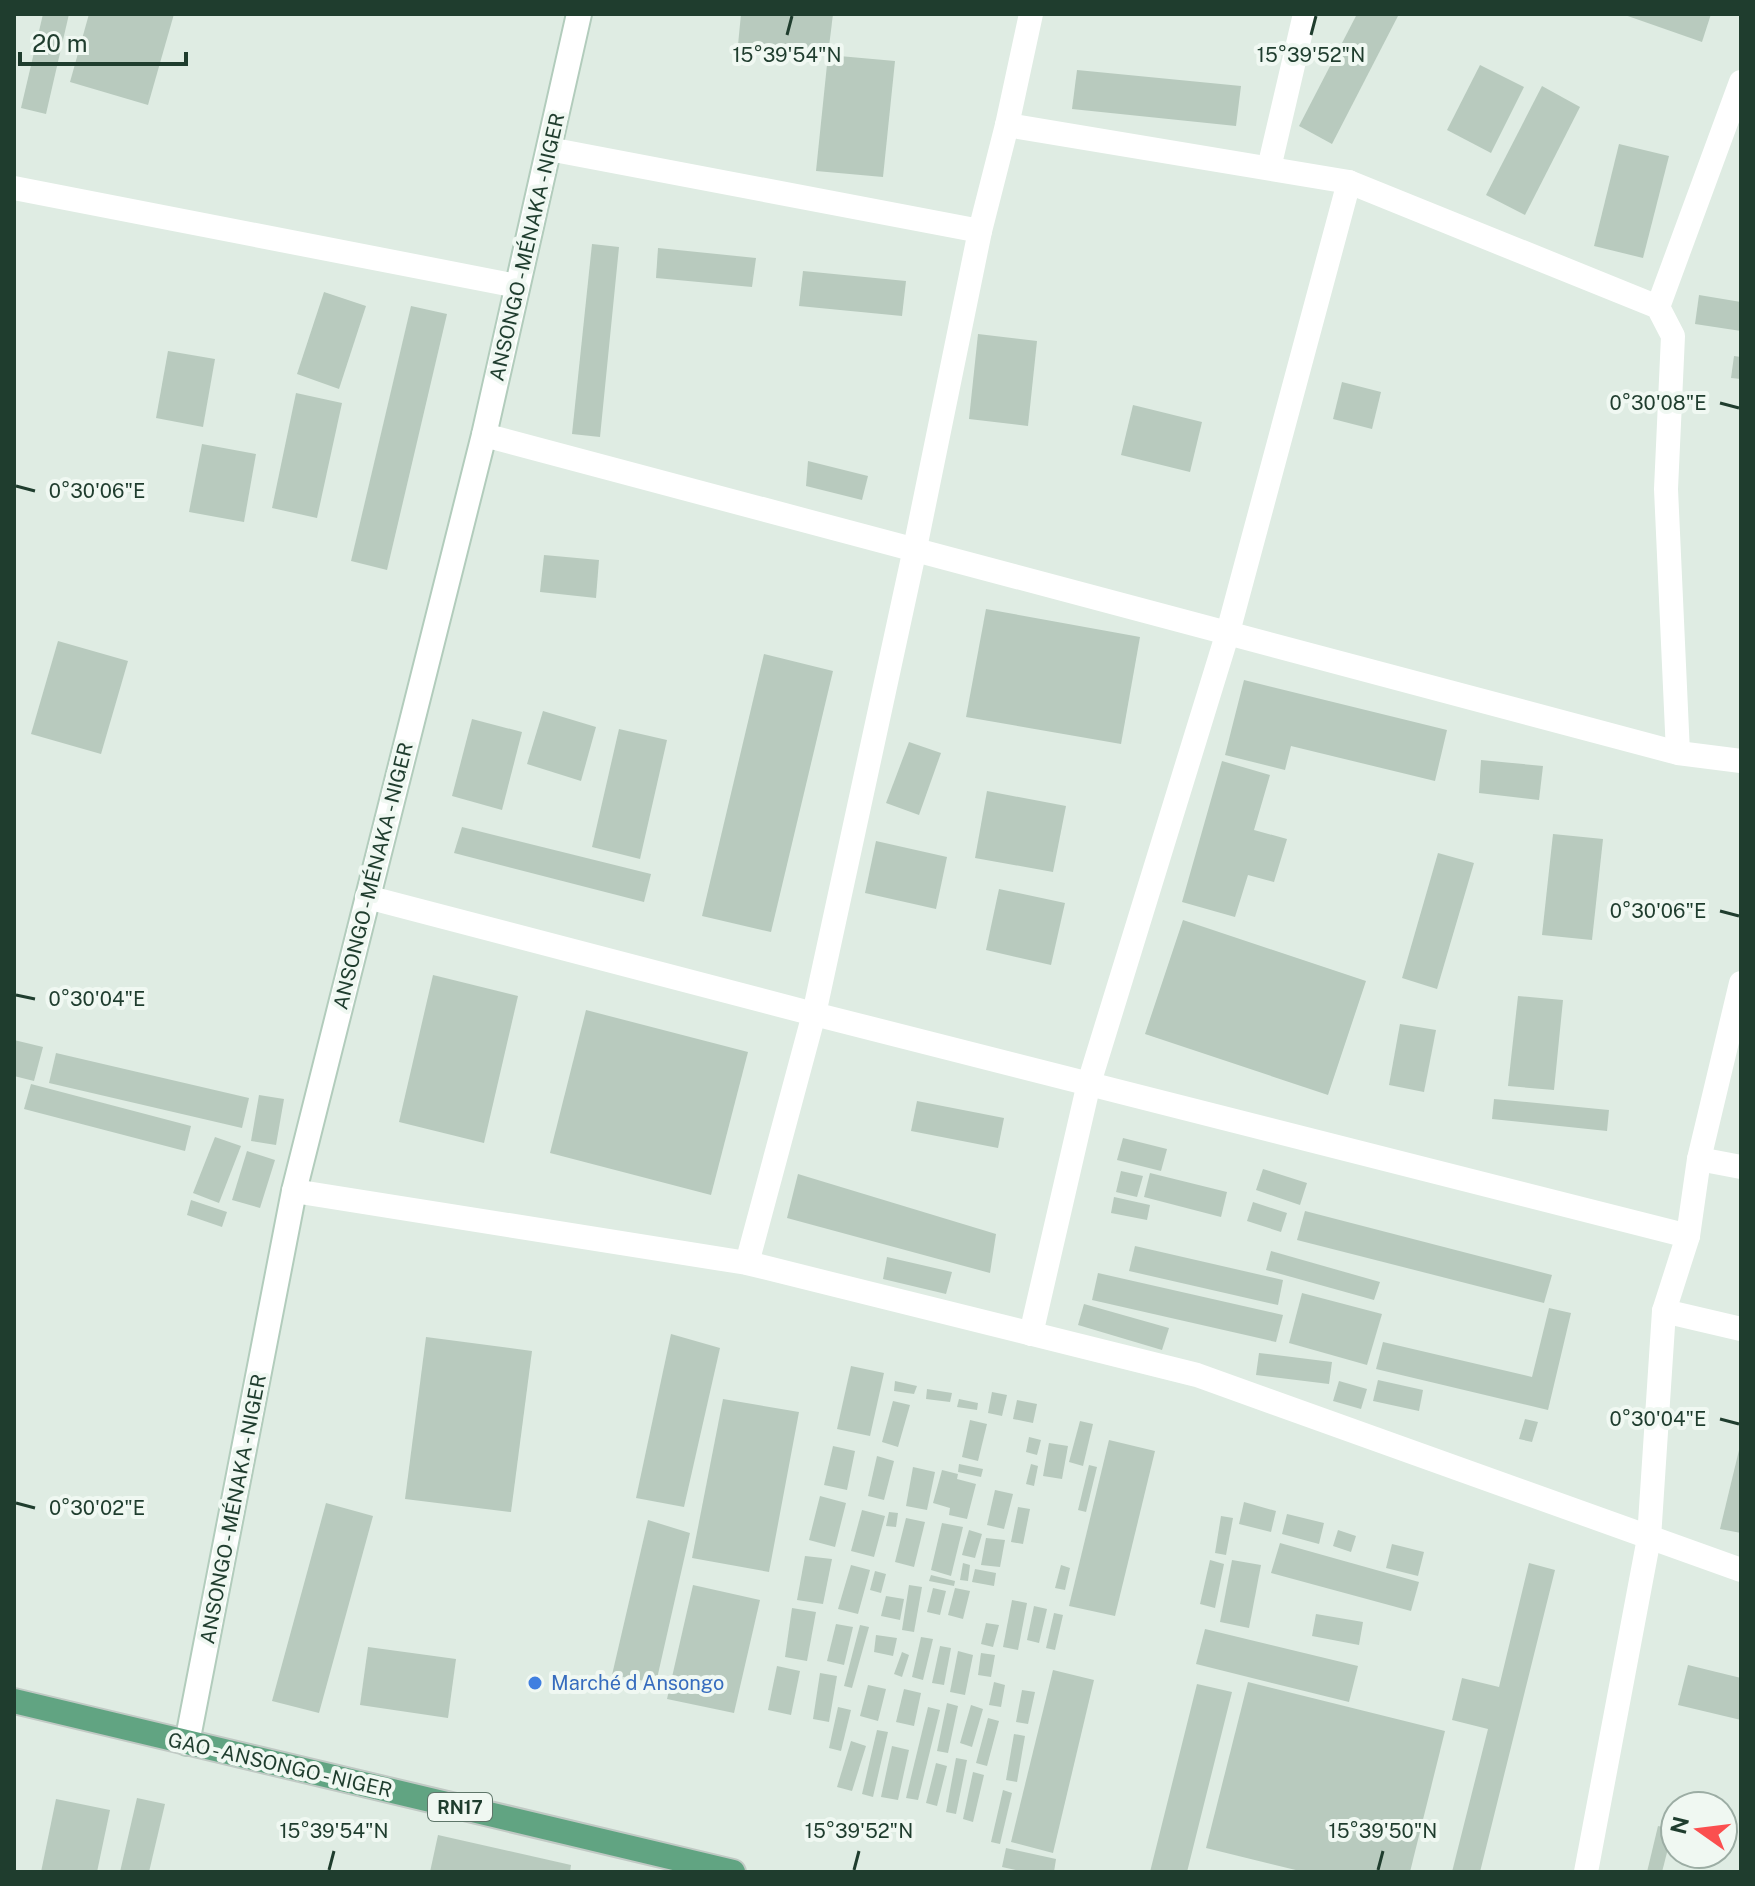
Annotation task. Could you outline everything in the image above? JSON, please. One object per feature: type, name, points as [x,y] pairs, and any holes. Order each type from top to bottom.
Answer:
[{"type":"main road","name":"GAO - ANSONGO - NIGER","points":[[14,1701],[733,1872]]},
{"type":"street","name":"ANSONGO - MÉNAKA - NIGER","points":[[187,1743],[294,1191],[484,435],[579,14]]},
{"type":"street","points":[[747,1263],[814,1014],[980,231],[1031,14]]},
{"type":"street","points":[[1269,168],[1305,14]]},
{"type":"street","points":[[1658,307],[1741,82]]},
{"type":"street","points":[[1007,125],[1349,182],[1658,307],[1673,336],[1666,489],[1678,753]]},
{"type":"street","points":[[549,149],[980,231]]},
{"type":"street","points":[[1031,1334],[1089,1083],[1228,632],[1349,182]]},
{"type":"street","points":[[14,188],[517,286]]},
{"type":"street","points":[[484,435],[914,553],[1228,632],[1678,753],[1741,761]]},
{"type":"street","points":[[367,897],[1688,1236]]},
{"type":"street","points":[[1586,1872],[1649,1538],[1664,1311],[1688,1236],[1699,1159],[1741,983]]},
{"type":"street","points":[[1699,1159],[1741,1167]]},
{"type":"street","points":[[294,1191],[747,1263],[1197,1375],[1741,1570]]},
{"type":"street","points":[[1664,1311],[1741,1329]]},
{"type":"building","points":[[43,14],[69,14],[46,114],[21,108]]},
{"type":"building","points":[[89,14],[174,14],[148,105],[70,82]]},
{"type":"building","points":[[741,14],[833,14],[828,55],[738,45]]},
{"type":"building","points":[[1357,14],[1399,14],[1332,144],[1299,126]]},
{"type":"building","points":[[1622,14],[1711,14],[1702,42]]},
{"type":"building","points":[[828,55],[895,61],[883,177],[816,171]]},
{"type":"building","points":[[1480,65],[1524,87],[1491,153],[1447,130]]},
{"type":"building","points":[[1077,70],[1241,86],[1236,126],[1072,109]]},
{"type":"building","points":[[1542,86],[1580,107],[1525,215],[1486,195]]},
{"type":"building","points":[[1619,144],[1669,156],[1643,258],[1594,246]]},
{"type":"building","points":[[592,244],[619,247],[600,437],[572,434]]},
{"type":"building","points":[[658,248],[756,258],[752,287],[656,278]]},
{"type":"building","points":[[803,271],[906,281],[902,316],[799,306]]},
{"type":"building","points":[[324,292],[366,306],[339,389],[297,374]]},
{"type":"building","points":[[1699,295],[1741,302],[1741,331],[1695,324]]},
{"type":"building","points":[[411,306],[447,314],[387,570],[351,561]]},
{"type":"building","points":[[978,334],[1037,341],[1028,426],[969,419]]},
{"type":"building","points":[[168,351],[215,359],[203,427],[156,418]]},
{"type":"building","points":[[1734,356],[1741,357],[1741,379],[1731,378]]},
{"type":"building","points":[[1342,382],[1381,392],[1372,429],[1333,419]]},
{"type":"building","points":[[296,393],[342,403],[317,518],[272,508]]},
{"type":"building","points":[[1133,405],[1202,422],[1190,472],[1121,455]]},
{"type":"building","points":[[202,444],[256,454],[244,522],[189,512]]},
{"type":"building","points":[[808,461],[868,476],[862,500],[806,486]]},
{"type":"building","points":[[544,555],[599,560],[596,598],[540,592]]},
{"type":"building","points":[[986,609],[1140,637],[1121,744],[966,717]]},
{"type":"building","points":[[58,641],[128,661],[101,754],[31,734]]},
{"type":"building","points":[[764,654],[833,671],[771,932],[702,916]]},
{"type":"building","points":[[1244,680],[1447,730],[1435,781],[1291,746],[1285,770],[1225,755]]},
{"type":"building","points":[[543,711],[596,727],[581,781],[527,764]]},
{"type":"building","points":[[472,719],[522,732],[502,810],[452,796]]},
{"type":"building","points":[[619,729],[667,740],[640,859],[592,847]]},
{"type":"building","points":[[909,742],[941,753],[919,815],[886,803]]},
{"type":"building","points":[[1481,760],[1543,766],[1539,800],[1479,793]]},
{"type":"building","points":[[1222,761],[1270,775],[1254,830],[1287,839],[1274,882],[1248,875],[1235,917],[1182,902]]},
{"type":"building","points":[[987,791],[1066,806],[1053,872],[975,858]]},
{"type":"building","points":[[462,827],[651,874],[644,902],[454,853]]},
{"type":"building","points":[[1553,834],[1603,839],[1592,940],[1542,935]]},
{"type":"building","points":[[876,841],[947,857],[936,909],[865,893]]},
{"type":"building","points":[[1438,853],[1474,863],[1437,989],[1402,978]]},
{"type":"building","points":[[999,889],[1065,903],[1051,965],[986,950]]},
{"type":"building","points":[[1183,920],[1366,981],[1328,1095],[1145,1034]]},
{"type":"building","points":[[433,975],[518,996],[484,1143],[399,1122]]},
{"type":"building","points":[[1518,996],[1563,1000],[1554,1090],[1508,1086]]},
{"type":"building","points":[[586,1010],[748,1052],[711,1195],[550,1153]]},
{"type":"building","points":[[1400,1024],[1436,1030],[1424,1092],[1389,1085]]},
{"type":"building","points":[[14,1040],[43,1047],[34,1081],[14,1076]]},
{"type":"building","points":[[56,1053],[249,1098],[242,1128],[49,1083]]},
{"type":"building","points":[[31,1084],[191,1126],[185,1151],[24,1109]]},
{"type":"building","points":[[259,1095],[284,1099],[276,1145],[251,1141]]},
{"type":"building","points":[[1494,1099],[1609,1110],[1607,1131],[1492,1119]]},
{"type":"building","points":[[917,1101],[1004,1118],[998,1148],[911,1131]]},
{"type":"building","points":[[215,1137],[241,1146],[219,1203],[193,1193]]},
{"type":"building","points":[[1123,1138],[1167,1149],[1161,1171],[1117,1160]]},
{"type":"building","points":[[247,1151],[275,1160],[260,1208],[232,1200]]},
{"type":"building","points":[[1263,1169],[1307,1183],[1300,1205],[1256,1190]]},
{"type":"building","points":[[1121,1171],[1143,1176],[1137,1197],[1116,1192]]},
{"type":"building","points":[[1150,1173],[1227,1192],[1221,1217],[1144,1197]]},
{"type":"building","points":[[798,1174],[996,1234],[990,1273],[787,1218]]},
{"type":"building","points":[[1114,1197],[1150,1205],[1147,1220],[1111,1213]]},
{"type":"building","points":[[191,1200],[227,1212],[222,1227],[187,1215]]},
{"type":"building","points":[[1253,1202],[1287,1213],[1281,1232],[1247,1221]]},
{"type":"building","points":[[1305,1211],[1552,1275],[1544,1303],[1297,1240]]},
{"type":"building","points":[[1135,1246],[1283,1280],[1278,1305],[1129,1271]]},
{"type":"building","points":[[1271,1251],[1380,1282],[1374,1300],[1266,1270]]},
{"type":"building","points":[[887,1257],[952,1272],[946,1294],[883,1279]]},
{"type":"building","points":[[1098,1273],[1283,1315],[1276,1342],[1092,1300]]},
{"type":"building","points":[[1302,1293],[1382,1314],[1367,1365],[1289,1343]]},
{"type":"building","points":[[1084,1304],[1169,1328],[1162,1350],[1078,1325]]},
{"type":"building","points":[[1549,1308],[1571,1313],[1548,1410],[1376,1369],[1383,1342],[1532,1377]]},
{"type":"building","points":[[671,1334],[720,1348],[684,1507],[636,1498]]},
{"type":"building","points":[[426,1337],[532,1351],[511,1512],[405,1499]]},
{"type":"building","points":[[1259,1353],[1332,1362],[1329,1384],[1256,1375]]},
{"type":"building","points":[[851,1366],[884,1373],[870,1436],[837,1429]]},
{"type":"building","points":[[1378,1380],[1423,1390],[1419,1411],[1373,1401]]},
{"type":"building","points":[[895,1381],[917,1386],[914,1394],[894,1391]]},
{"type":"building","points":[[1339,1381],[1367,1389],[1361,1409],[1333,1401]]},
{"type":"building","points":[[927,1389],[952,1393],[950,1402],[926,1399]]},
{"type":"building","points":[[992,1392],[1007,1395],[1002,1416],[988,1413]]},
{"type":"building","points":[[723,1399],[799,1412],[769,1572],[692,1558]]},
{"type":"building","points":[[959,1399],[978,1403],[977,1410],[957,1407]]},
{"type":"building","points":[[1017,1400],[1037,1404],[1033,1423],[1013,1419]]},
{"type":"building","points":[[893,1401],[910,1405],[898,1447],[882,1442]]},
{"type":"building","points":[[1525,1419],[1538,1422],[1532,1442],[1519,1439]]},
{"type":"building","points":[[970,1420],[987,1424],[978,1461],[962,1457]]},
{"type":"building","points":[[1080,1421],[1093,1424],[1083,1466],[1069,1462]]},
{"type":"building","points":[[1029,1437],[1041,1440],[1037,1455],[1026,1452]]},
{"type":"building","points":[[1109,1440],[1155,1451],[1115,1616],[1069,1606]]},
{"type":"building","points":[[1049,1443],[1068,1446],[1062,1479],[1043,1476]]},
{"type":"building","points":[[833,1446],[855,1451],[847,1490],[824,1485]]},
{"type":"building","points":[[1741,1446],[1741,1533],[1720,1529]]},
{"type":"building","points":[[877,1456],[894,1461],[884,1500],[868,1496]]},
{"type":"building","points":[[959,1464],[983,1469],[981,1477],[958,1472]]},
{"type":"building","points":[[1031,1464],[1038,1466],[1034,1486],[1026,1484]]},
{"type":"building","points":[[1089,1465],[1097,1467],[1086,1512],[1078,1510]]},
{"type":"building","points":[[913,1467],[935,1472],[927,1510],[906,1506]]},
{"type":"building","points":[[942,1470],[958,1474],[957,1479],[976,1484],[967,1519],[949,1515],[950,1508],[933,1503]]},
{"type":"building","points":[[995,1490],[1013,1494],[1004,1529],[987,1525]]},
{"type":"building","points":[[820,1496],[846,1503],[835,1547],[809,1540]]},
{"type":"building","points":[[1244,1502],[1276,1511],[1271,1532],[1239,1524]]},
{"type":"building","points":[[326,1503],[373,1516],[319,1713],[272,1701]]},
{"type":"building","points":[[1018,1507],[1030,1509],[1023,1544],[1011,1542]]},
{"type":"building","points":[[862,1510],[885,1516],[874,1557],[851,1551]]},
{"type":"building","points":[[889,1512],[898,1513],[896,1527],[886,1526]]},
{"type":"building","points":[[1287,1514],[1324,1523],[1319,1544],[1282,1534]]},
{"type":"building","points":[[1221,1516],[1233,1518],[1226,1555],[1215,1553]]},
{"type":"building","points":[[906,1518],[925,1522],[914,1567],[895,1562]]},
{"type":"building","points":[[648,1520],[690,1533],[656,1683],[612,1675]]},
{"type":"building","points":[[942,1523],[963,1527],[951,1576],[931,1570]]},
{"type":"building","points":[[969,1530],[982,1534],[975,1558],[962,1555]]},
{"type":"building","points":[[1338,1530],[1356,1536],[1351,1552],[1333,1546]]},
{"type":"building","points":[[986,1538],[1005,1540],[1000,1567],[981,1565]]},
{"type":"building","points":[[1280,1543],[1419,1582],[1411,1611],[1271,1573]]},
{"type":"building","points":[[1392,1544],[1424,1552],[1418,1576],[1386,1568]]},
{"type":"building","points":[[805,1556],[832,1559],[823,1604],[797,1600]]},
{"type":"building","points":[[1210,1560],[1224,1564],[1215,1608],[1200,1604]]},
{"type":"building","points":[[1232,1560],[1261,1565],[1249,1628],[1220,1622]]},
{"type":"building","points":[[963,1563],[970,1565],[968,1581],[960,1580]]},
{"type":"building","points":[[1529,1563],[1555,1570],[1480,1872],[1452,1872],[1488,1729],[1452,1720],[1462,1678],[1499,1687]]},
{"type":"building","points":[[851,1565],[870,1570],[858,1614],[838,1609]]},
{"type":"building","points":[[1061,1565],[1070,1568],[1065,1590],[1055,1588]]},
{"type":"building","points":[[975,1569],[996,1573],[994,1586],[972,1582]]},
{"type":"building","points":[[875,1571],[886,1574],[881,1593],[870,1590]]},
{"type":"building","points":[[931,1575],[955,1581],[954,1586],[929,1581]]},
{"type":"building","points":[[693,1585],[760,1600],[734,1713],[667,1699]]},
{"type":"building","points":[[909,1585],[922,1587],[914,1632],[902,1630]]},
{"type":"building","points":[[933,1588],[946,1591],[940,1615],[927,1612]]},
{"type":"building","points":[[955,1588],[970,1591],[963,1619],[948,1615]]},
{"type":"building","points":[[886,1596],[904,1599],[900,1620],[881,1616]]},
{"type":"building","points":[[1012,1600],[1027,1603],[1018,1650],[1003,1647]]},
{"type":"building","points":[[1034,1606],[1047,1609],[1039,1643],[1027,1640]]},
{"type":"building","points":[[792,1608],[816,1612],[807,1661],[785,1657]]},
{"type":"building","points":[[1054,1613],[1063,1615],[1055,1650],[1046,1648]]},
{"type":"building","points":[[1316,1614],[1363,1622],[1359,1645],[1312,1636]]},
{"type":"building","points":[[986,1623],[999,1625],[993,1647],[981,1644]]},
{"type":"building","points":[[836,1624],[853,1627],[844,1665],[827,1661]]},
{"type":"building","points":[[860,1625],[869,1627],[852,1688],[844,1686]]},
{"type":"building","points":[[1205,1629],[1358,1666],[1349,1702],[1196,1664]]},
{"type":"building","points":[[876,1635],[897,1638],[893,1656],[874,1652]]},
{"type":"building","points":[[921,1637],[933,1639],[923,1680],[912,1677]]},
{"type":"building","points":[[940,1646],[951,1648],[944,1685],[932,1683]]},
{"type":"building","points":[[368,1647],[456,1659],[448,1718],[360,1705]]},
{"type":"building","points":[[958,1651],[973,1655],[965,1695],[950,1692]]},
{"type":"building","points":[[902,1652],[909,1655],[902,1677],[894,1674]]},
{"type":"building","points":[[981,1653],[995,1655],[991,1677],[978,1675]]},
{"type":"building","points":[[1688,1665],[1741,1678],[1741,1720],[1678,1705]]},
{"type":"building","points":[[777,1666],[800,1671],[791,1715],[768,1710]]},
{"type":"building","points":[[1053,1670],[1094,1680],[1053,1853],[1011,1842]]},
{"type":"building","points":[[820,1673],[837,1676],[829,1722],[813,1719]]},
{"type":"building","points":[[994,1682],[1005,1685],[1001,1707],[989,1705]]},
{"type":"building","points":[[1248,1682],[1445,1731],[1410,1872],[1304,1872],[1206,1848]]},
{"type":"building","points":[[1197,1684],[1232,1692],[1187,1872],[1150,1872]]},
{"type":"building","points":[[868,1685],[886,1689],[878,1721],[860,1716]]},
{"type":"building","points":[[904,1689],[921,1693],[914,1726],[896,1722]]},
{"type":"building","points":[[1022,1690],[1035,1692],[1028,1724],[1016,1722]]},
{"type":"building","points":[[947,1703],[958,1706],[948,1753],[937,1751]]},
{"type":"building","points":[[971,1705],[983,1709],[972,1747],[960,1743]]},
{"type":"building","points":[[838,1707],[851,1710],[841,1751],[829,1748]]},
{"type":"building","points":[[928,1707],[940,1710],[918,1800],[906,1798]]},
{"type":"building","points":[[988,1718],[999,1721],[987,1766],[976,1763]]},
{"type":"building","points":[[877,1730],[888,1732],[873,1797],[862,1794]]},
{"type":"building","points":[[1014,1734],[1025,1736],[1017,1782],[1006,1780]]},
{"type":"building","points":[[851,1741],[866,1746],[852,1791],[837,1787]]},
{"type":"building","points":[[892,1746],[909,1750],[898,1800],[881,1797]]},
{"type":"building","points":[[956,1758],[967,1760],[956,1814],[946,1812]]},
{"type":"building","points":[[936,1763],[947,1766],[937,1806],[926,1803]]},
{"type":"building","points":[[973,1772],[984,1775],[973,1822],[963,1819]]},
{"type":"building","points":[[1003,1790],[1012,1793],[1000,1844],[991,1842]]},
{"type":"building","points":[[137,1798],[165,1804],[149,1872],[120,1872]]},
{"type":"building","points":[[56,1799],[110,1810],[97,1872],[41,1872]]},
{"type":"building","points":[[1659,1826],[1659,1870],[1662,1872],[1647,1872]]},
{"type":"building","points":[[438,1835],[571,1865],[570,1872],[430,1872]]},
{"type":"building","points":[[1006,1848],[1056,1859],[1054,1872],[1025,1872],[1002,1867]]},
{"type":"place","name":"Marché d Ansongo","points":[[535,1683]]}]
